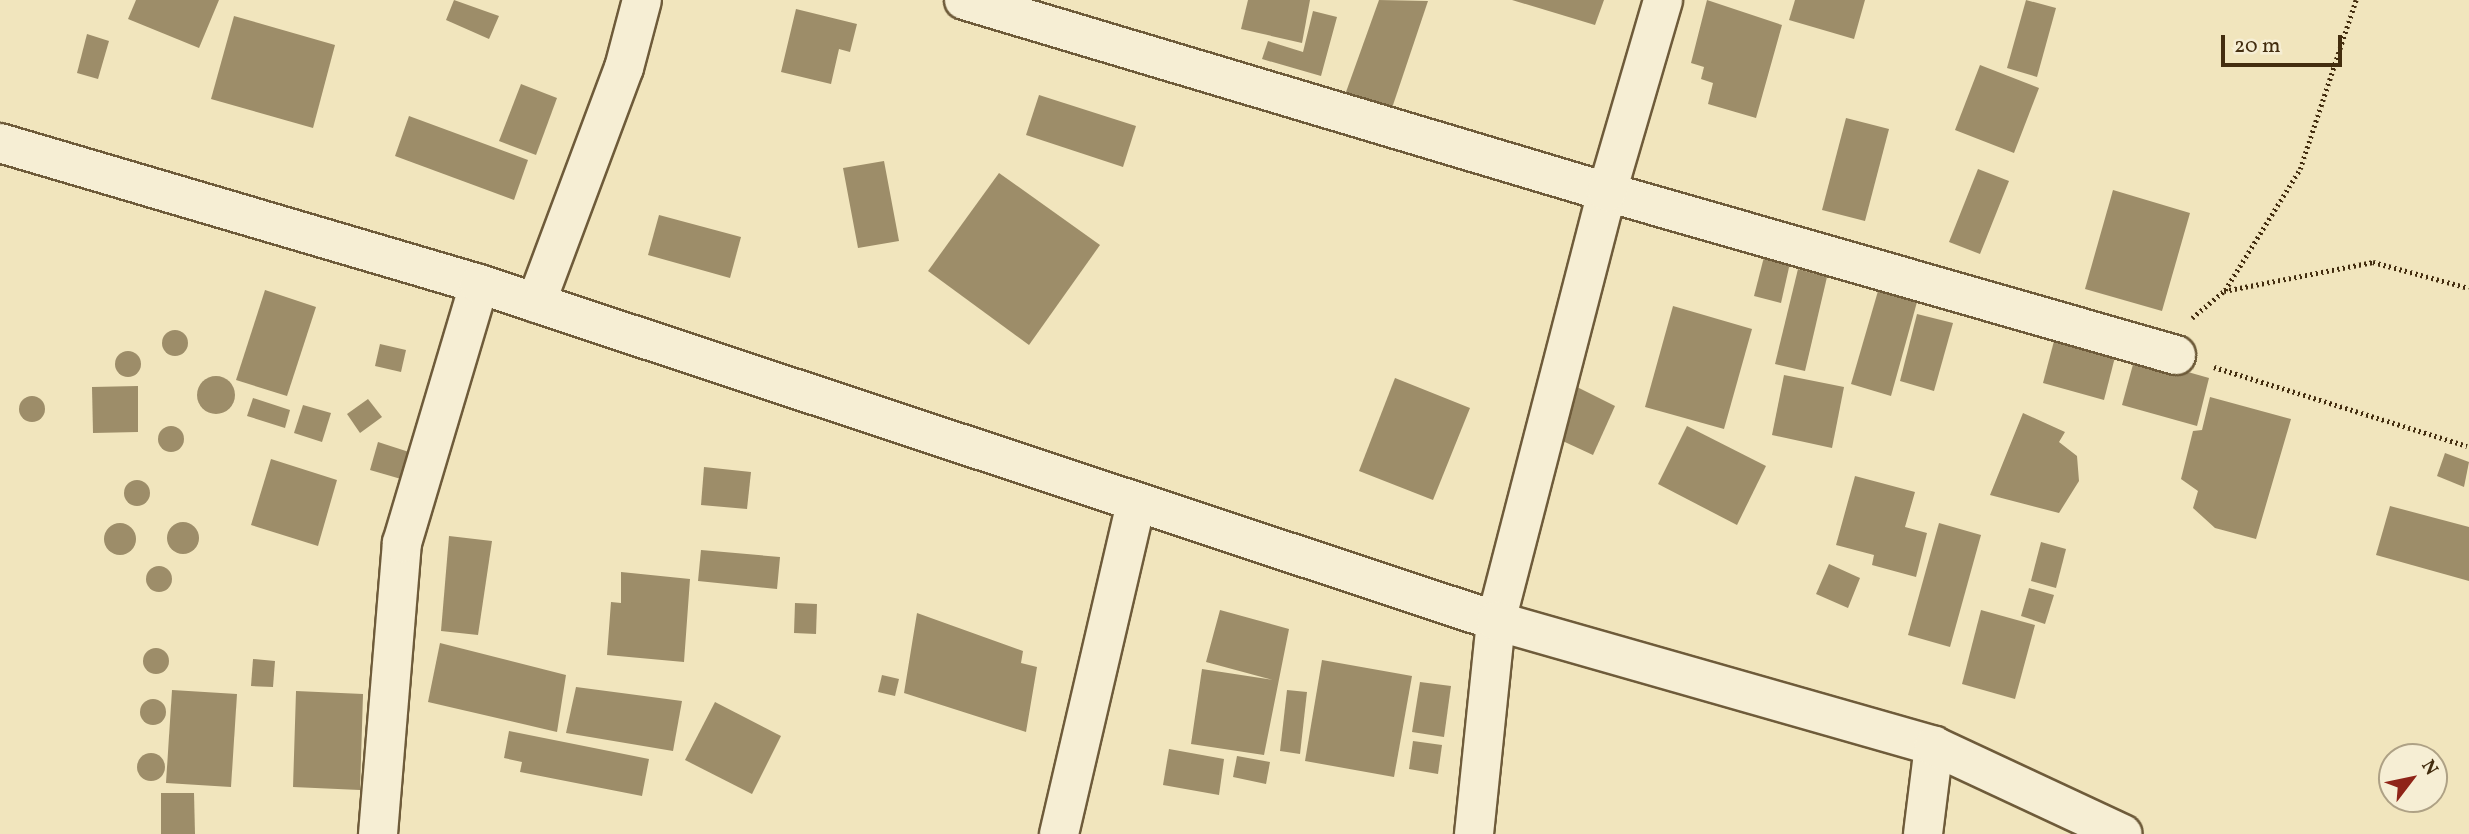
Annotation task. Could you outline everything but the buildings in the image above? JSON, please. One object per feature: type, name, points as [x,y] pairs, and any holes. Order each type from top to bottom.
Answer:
[{"type":"street","points":[[536,303],[624,68],[642,0]]},
{"type":"street","points":[[964,0],[1607,192],[2165,352]]},
{"type":"street","points":[[1474,834],[1496,621],[1607,192],[1663,0]]},
{"type":"street","points":[[0,143],[480,284],[1496,621],[1934,746],[2123,834]]},
{"type":"street","points":[[377,834],[402,543],[480,284]]},
{"type":"street","points":[[1059,834],[1136,503]]},
{"type":"street","points":[[1923,834],[1934,746]]},
{"type":"path","points":[[2356,0],[2300,169],[2224,291],[2165,352],[2467,446]]},
{"type":"path","points":[[2224,291],[2373,262],[2469,288]]}]
